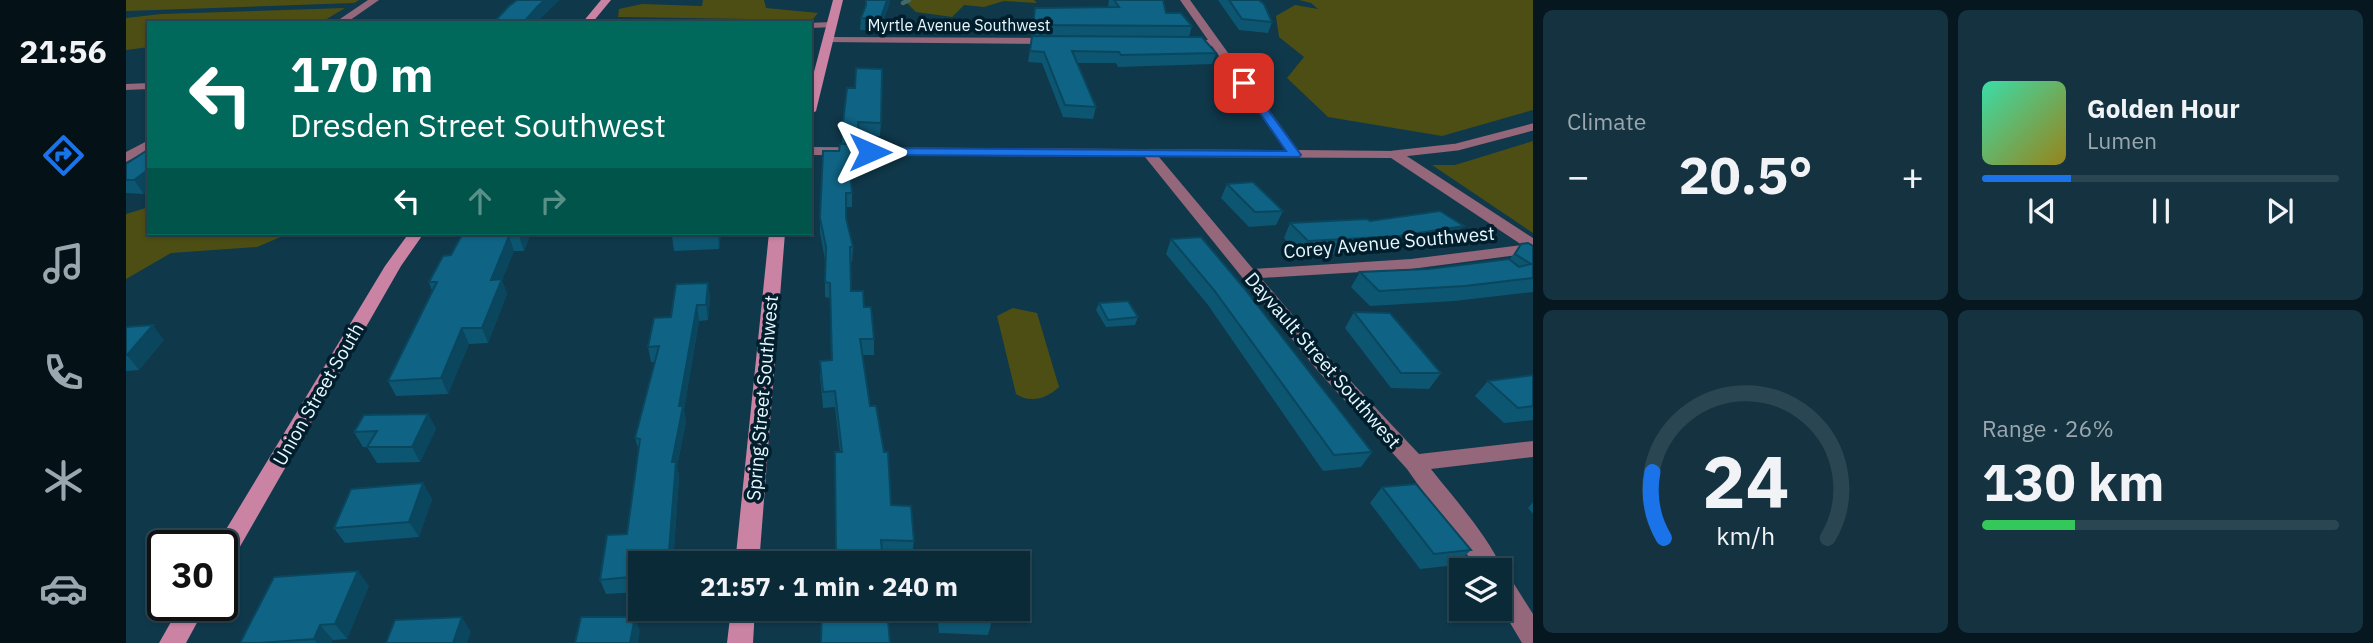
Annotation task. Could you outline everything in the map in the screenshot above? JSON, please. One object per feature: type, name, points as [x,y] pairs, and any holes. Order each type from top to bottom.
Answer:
[{"type":"street","points":[[342,21],[374,0]]},
{"type":"street","points":[[589,21],[606,0]]},
{"type":"street","points":[[812,103],[838,0]]},
{"type":"street","points":[[1185,0],[1295,155]]},
{"type":"street","points":[[812,25],[832,25]]},
{"type":"street","name":"Myrtle Avenue Southwest","points":[[828,40],[1063,41]]},
{"type":"street","points":[[1173,42],[1215,43]]},
{"type":"street","points":[[126,87],[147,86]]},
{"type":"street","points":[[126,158],[147,145]]},
{"type":"street","points":[[812,151],[1394,154],[1533,247]]},
{"type":"street","name":"Dayvault Street Southwest","points":[[1149,153],[1324,365],[1414,463],[1484,558]]},
{"type":"street","name":"Union Street South","points":[[238,530],[386,278],[415,235]]},
{"type":"street","name":"Spring Street Southwest","points":[[748,551],[777,235]]},
{"type":"street","name":"Corey Avenue Southwest","points":[[1248,274],[1411,264],[1533,247]]},
{"type":"street","points":[[1414,463],[1533,449]]},
{"type":"street","points":[[1512,603],[1533,637]]},
{"type":"street","points":[[172,643],[185,621]]},
{"type":"street","points":[[740,643],[742,621]]},
{"type":"lane","points":[[1394,154],[1457,148],[1533,127]]},
{"type":"shaded area","points":[[126,0],[359,0],[354,3],[126,11]]},
{"type":"shaded area","points":[[703,0],[764,0],[766,8],[818,13],[812,20],[618,17],[619,9],[642,4],[702,6]]},
{"type":"shaded area","points":[[904,0],[1034,0],[1037,3],[1004,1],[984,7],[964,5],[952,17],[916,12]]},
{"type":"shaded area","points":[[1299,0],[1533,0],[1533,110],[1442,136],[1328,117],[1287,78],[1304,57],[1279,37],[1276,16],[1295,5],[1318,9],[1311,3]]},
{"type":"shaded area","points":[[345,8],[323,21],[147,21],[147,47],[126,50],[126,18],[161,14]]},
{"type":"shaded area","points":[[1533,141],[1533,233],[1432,165],[1455,165]]},
{"type":"shaded area","points":[[147,208],[147,235],[285,235],[257,247],[171,253],[126,279],[126,214]]},
{"type":"shaded area","points":[[1013,308],[1037,313],[1059,387],[1044,397],[1027,399],[1016,394],[997,316]]},
{"type":"building","points":[[517,0],[545,0],[525,21],[495,21]]},
{"type":"building","points":[[866,0],[887,0],[880,20],[861,18]]},
{"type":"building","points":[[1114,0],[1163,0],[1166,13],[1181,13],[1192,26],[1033,25],[1035,8],[1119,7]]},
{"type":"building","points":[[1229,0],[1259,0],[1264,4],[1272,22],[1242,19]]},
{"type":"building","points":[[1032,36],[1202,37],[1216,53],[1121,55],[1119,52],[1072,51],[1096,107],[1065,105],[1044,52],[1030,51]]},
{"type":"building","points":[[856,68],[882,69],[881,123],[858,122],[859,131],[842,131],[847,88],[855,88]]},
{"type":"building","points":[[840,144],[860,144],[861,160],[849,160],[852,193],[846,193],[846,218],[853,247],[850,247],[851,291],[863,291],[864,307],[871,307],[874,339],[860,339],[870,406],[876,406],[884,452],[888,452],[891,505],[911,506],[914,541],[881,540],[882,551],[836,551],[835,452],[842,452],[835,391],[823,392],[820,361],[832,360],[830,283],[825,282],[826,247],[820,218],[823,151],[839,151]]},
{"type":"building","points":[[147,150],[147,170],[134,180],[126,180],[126,164]]},
{"type":"building","points":[[1253,182],[1283,211],[1255,212],[1227,184]]},
{"type":"building","points":[[1440,211],[1464,226],[1399,236],[1308,241],[1290,223],[1370,221]]},
{"type":"building","points":[[462,235],[520,235],[509,236],[491,280],[502,279],[482,328],[462,328],[441,378],[388,381],[437,282],[429,282],[443,256],[451,255]]},
{"type":"building","points":[[1201,237],[1372,452],[1334,455],[1214,290],[1171,239]]},
{"type":"building","points":[[1528,243],[1533,246],[1533,278],[1465,286],[1379,291],[1360,272],[1428,269],[1509,259],[1519,267],[1531,264],[1515,254],[1521,244]]},
{"type":"building","points":[[708,283],[706,305],[697,305],[679,406],[683,406],[672,462],[676,462],[669,551],[628,551],[628,577],[600,580],[607,535],[627,534],[640,439],[635,438],[659,346],[648,347],[654,318],[671,317],[676,284]]},
{"type":"building","points":[[1128,301],[1138,317],[1108,320],[1099,303]]},
{"type":"building","points":[[1354,312],[1390,313],[1441,373],[1401,373]]},
{"type":"building","points":[[153,325],[127,355],[126,355],[126,327]]},
{"type":"building","points":[[1533,375],[1533,406],[1518,408],[1488,381]]},
{"type":"building","points":[[428,414],[412,447],[367,447],[377,431],[354,432],[364,415]]},
{"type":"building","points":[[423,483],[409,522],[334,528],[351,489]]},
{"type":"building","points":[[1416,484],[1471,550],[1434,554],[1382,487]]},
{"type":"building","points":[[358,571],[335,624],[320,625],[314,639],[240,643],[274,577]]},
{"type":"building","points":[[462,617],[453,643],[386,643],[395,620]]},
{"type":"building","points":[[581,617],[628,617],[628,621],[634,621],[630,643],[575,643]]},
{"type":"building","points":[[822,621],[888,621],[890,643],[821,643]]},
{"type":"waterway","points":[[903,3],[909,0]]},
{"type":"route","points":[[870,152],[1295,155],[1244,83]]}]
